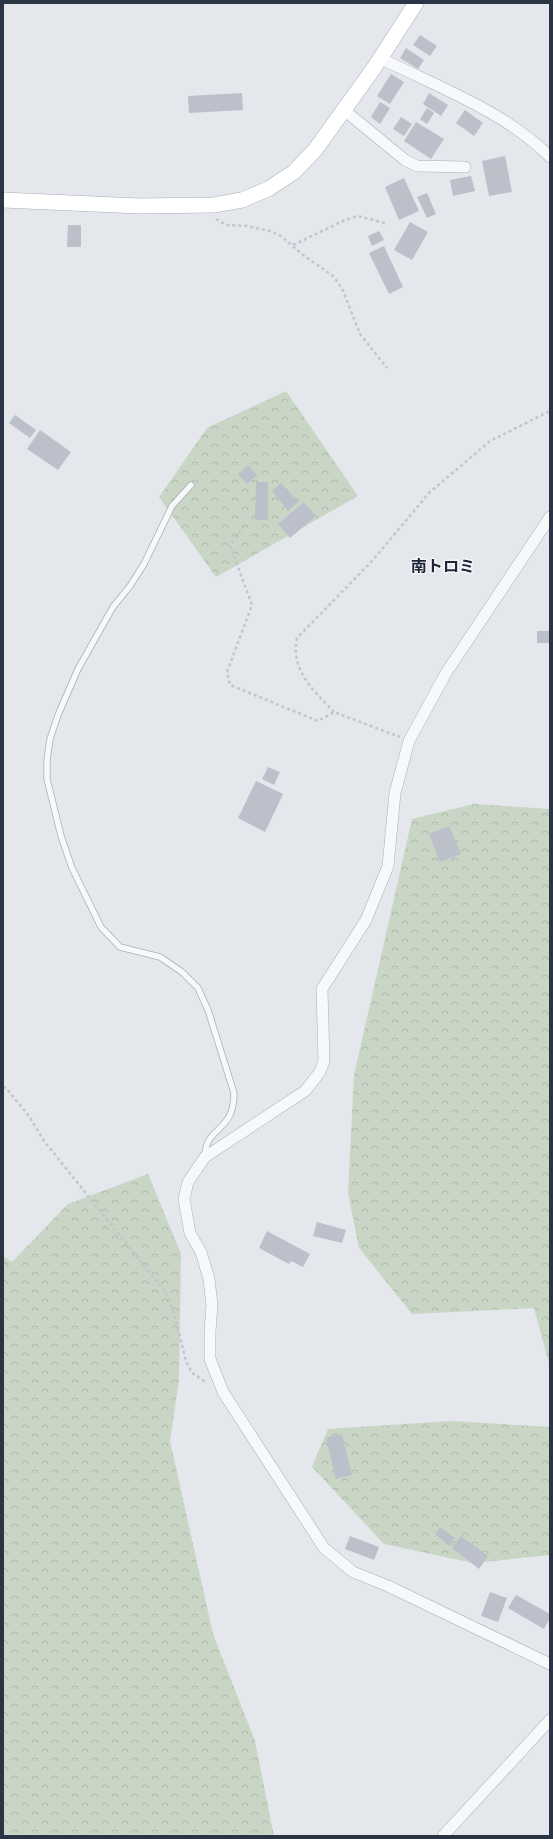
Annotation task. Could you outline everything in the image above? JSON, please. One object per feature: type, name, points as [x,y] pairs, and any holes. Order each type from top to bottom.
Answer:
[{"type":"street","points":[[3,200],[139,206],[205,205],[242,200],[268,190],[294,172],[315,150],[380,58],[416,3]]},
{"type":"street","points":[[380,58],[507,123],[550,157]]},
{"type":"street","points":[[344,110],[382,143],[405,160],[417,166],[465,167]]},
{"type":"street","points":[[550,517],[446,673],[409,741],[395,793],[388,866],[366,920],[322,989],[324,1061],[320,1072],[305,1091],[205,1157],[188,1182],[184,1199],[190,1233],[201,1252],[209,1279],[212,1305],[210,1359],[219,1384],[324,1548],[353,1572],[388,1586],[550,1664]]},
{"type":"street","points":[[443,1836],[550,1720]]},
{"type":"lane","points":[[191,485],[172,506],[144,564],[130,586],[113,607],[78,669],[58,715],[50,740],[47,760],[47,779],[61,836],[72,868],[101,927],[120,947],[160,957],[182,972],[198,988],[208,1010],[234,1093],[233,1106],[228,1119],[208,1139],[205,1157]]},
{"type":"path","points":[[205,205],[211,217],[226,224],[247,226],[270,231],[281,236],[294,245],[302,255],[333,276],[342,288],[360,334],[387,368]]},
{"type":"path","points":[[294,245],[346,220],[358,216],[385,224]]},
{"type":"path","points":[[409,741],[334,712],[312,689],[298,669],[294,649],[297,638],[373,560],[429,493],[490,441],[550,411]]},
{"type":"path","points":[[244,526],[230,545],[252,605],[227,672],[230,685],[318,721],[334,712]]},
{"type":"path","points":[[3,1087],[6,1088],[29,1116],[44,1141],[166,1293],[175,1317],[186,1362],[192,1373],[208,1383],[219,1384]]},
{"type":"green space","points":[[286,391],[358,496],[216,577],[159,497],[207,428]]},
{"type":"green space","points":[[474,804],[550,809],[550,1367],[534,1308],[412,1314],[359,1248],[348,1193],[354,1075],[412,819]]},
{"type":"green space","points":[[148,1174],[181,1254],[179,1380],[170,1441],[213,1634],[255,1741],[274,1836],[3,1836],[3,1256],[12,1262],[68,1204]]},
{"type":"green space","points":[[452,1421],[550,1427],[550,1555],[473,1563],[384,1544],[312,1467],[328,1429]]},
{"type":"building","points":[[420,35],[437,46],[430,56],[413,45]]},
{"type":"building","points":[[406,48],[424,60],[418,69],[400,58]]},
{"type":"building","points":[[391,74],[404,82],[390,104],[377,96]]},
{"type":"building","points":[[242,93],[243,110],[189,113],[188,96]]},
{"type":"building","points":[[429,93],[448,105],[441,116],[423,104]]},
{"type":"building","points":[[380,102],[390,108],[380,124],[371,117]]},
{"type":"building","points":[[427,108],[434,113],[427,124],[420,119]]},
{"type":"building","points":[[465,110],[483,123],[474,136],[456,123]]},
{"type":"building","points":[[401,117],[412,124],[404,136],[393,129]]},
{"type":"building","points":[[416,122],[444,139],[431,159],[404,141]]},
{"type":"building","points":[[505,156],[512,192],[489,196],[482,161]]},
{"type":"building","points":[[471,176],[475,191],[453,196],[450,180]]},
{"type":"building","points":[[404,178],[419,211],[399,220],[385,187]]},
{"type":"building","points":[[427,193],[436,214],[427,218],[417,197]]},
{"type":"building","points":[[410,222],[428,232],[412,260],[394,250]]},
{"type":"building","points":[[68,225],[81,225],[81,247],[67,247]]},
{"type":"building","points":[[379,231],[384,240],[372,246],[368,236]]},
{"type":"building","points":[[384,246],[403,287],[389,294],[369,253]]},
{"type":"building","points":[[15,415],[36,430],[30,438],[9,423]]},
{"type":"building","points":[[40,430],[71,452],[58,470],[27,449]]},
{"type":"building","points":[[248,465],[257,475],[247,484],[238,474]]},
{"type":"building","points":[[256,482],[268,482],[268,520],[255,520]]},
{"type":"building","points":[[281,483],[298,502],[288,511],[272,491]]},
{"type":"building","points":[[304,502],[316,516],[290,538],[278,524]]},
{"type":"building","points":[[537,631],[550,631],[550,643],[537,643]]},
{"type":"building","points":[[268,767],[280,772],[274,785],[262,779]]},
{"type":"building","points":[[256,781],[283,794],[265,832],[238,818]]},
{"type":"building","points":[[449,826],[461,854],[440,862],[429,834]]},
{"type":"building","points":[[317,1222],[346,1230],[342,1243],[313,1236]]},
{"type":"building","points":[[267,1231],[310,1254],[303,1267],[291,1261],[289,1264],[259,1248]]},
{"type":"building","points":[[342,1434],[352,1475],[336,1479],[326,1438]]},
{"type":"building","points":[[440,1527],[455,1538],[449,1546],[435,1534]]},
{"type":"building","points":[[350,1536],[379,1547],[374,1560],[345,1549]]},
{"type":"building","points":[[461,1536],[488,1556],[479,1569],[452,1548]]},
{"type":"building","points":[[490,1592],[507,1598],[498,1622],[481,1616]]},
{"type":"building","points":[[516,1595],[550,1614],[550,1618],[544,1629],[508,1608]]},
{"type":"district","name":"南トロミ","points":[[443,566]]}]
